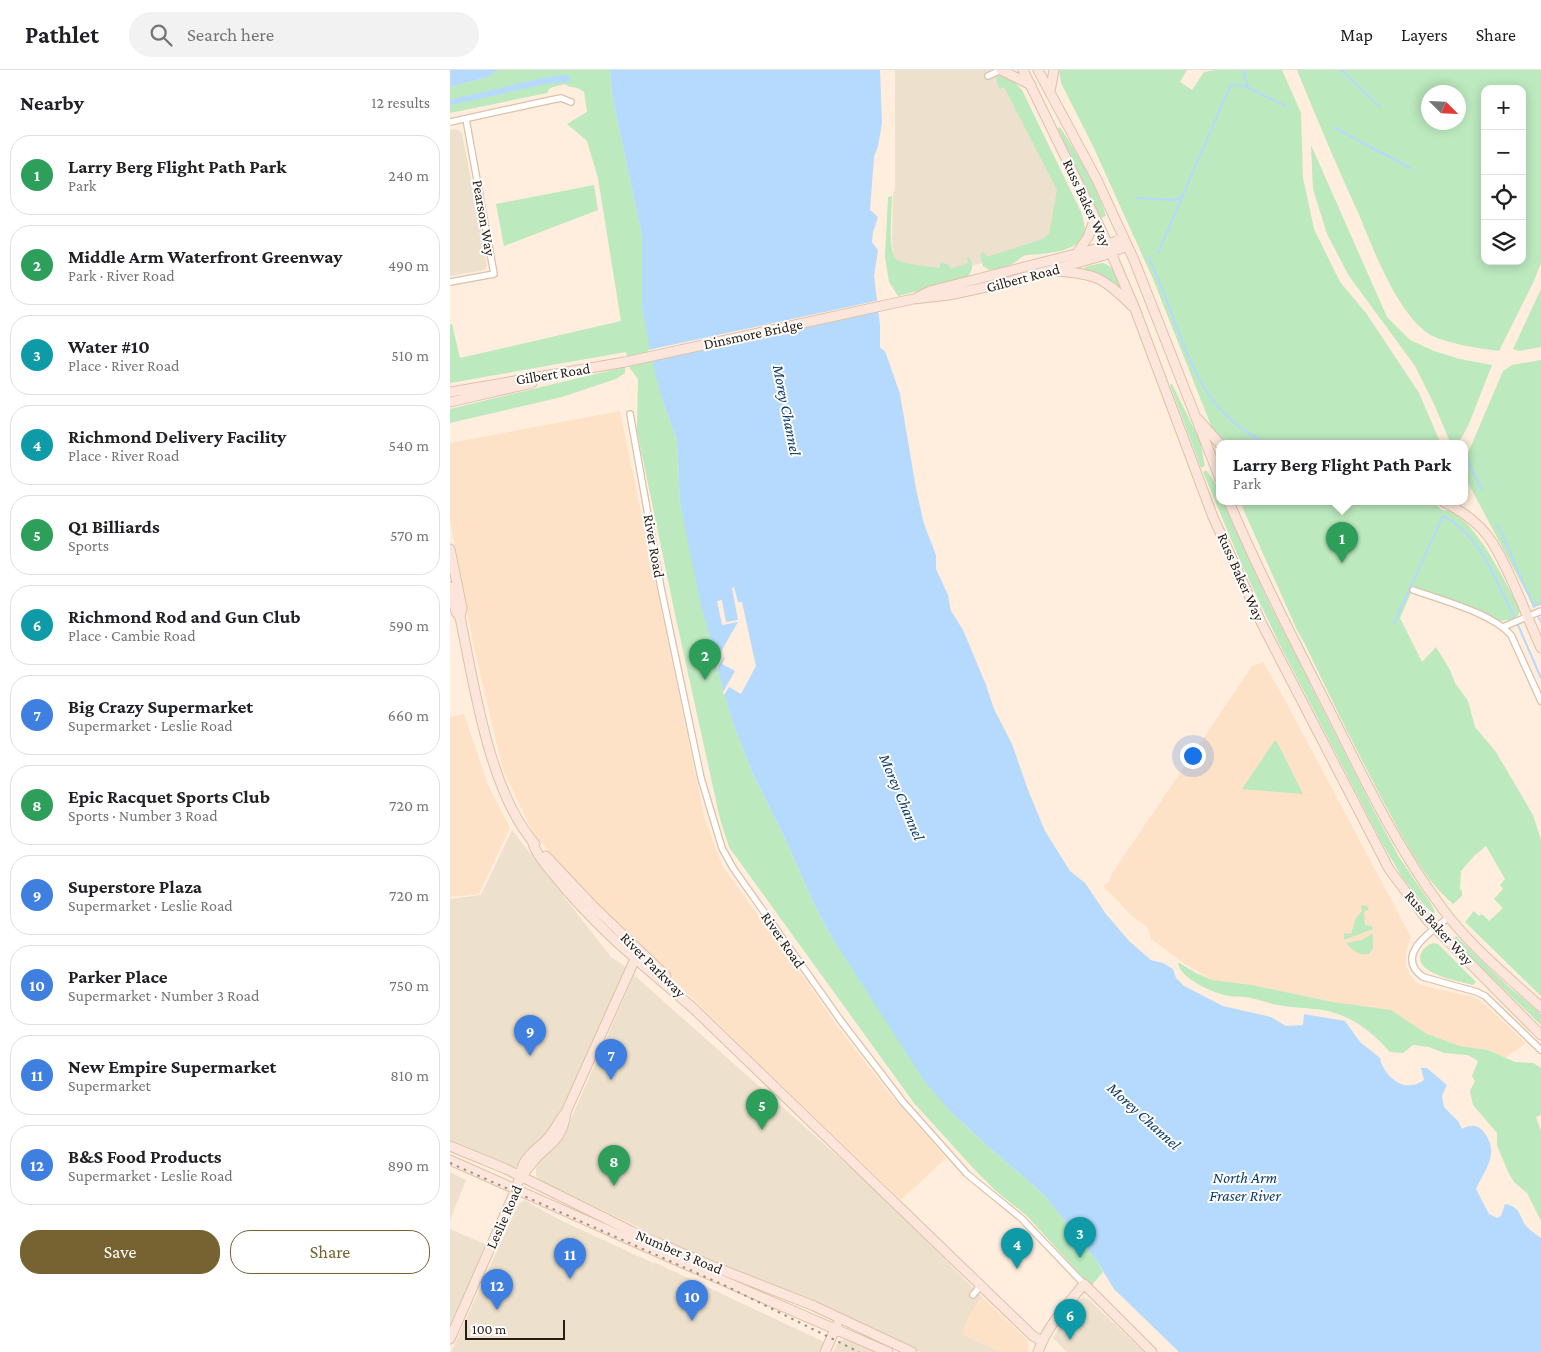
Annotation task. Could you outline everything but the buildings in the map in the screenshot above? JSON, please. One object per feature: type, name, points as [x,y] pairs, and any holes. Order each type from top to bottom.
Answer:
[{"type":"main road","points":[[1001,70],[1032,86]]},
{"type":"main road","name":"Russ Baker Way","points":[[1023,70],[1109,249],[1135,309],[1214,517],[1274,649],[1388,869],[1435,928],[1541,1035]]},
{"type":"main road","name":"Russ Baker Way","points":[[1038,70],[1097,180],[1126,242],[1153,305],[1192,412],[1216,469]]},
{"type":"main road","points":[[1050,91],[1054,70]]},
{"type":"main road","points":[[1077,253],[1088,237],[1095,218]]},
{"type":"main road","name":"Gilbert Road","points":[[912,299],[958,294],[1000,284],[1048,271],[1126,242]]},
{"type":"main road","name":"Gilbert Road","points":[[912,299],[930,291],[1077,253],[1109,249]]},
{"type":"main road","points":[[1048,271],[1080,273],[1099,278],[1109,284],[1135,309]]},
{"type":"main road","name":"Dinsmore Bridge","points":[[598,367],[912,299]]},
{"type":"main road","name":"Gilbert Road","points":[[450,392],[598,367]]},
{"type":"main road","name":"Gilbert Road","points":[[450,402],[598,367]]},
{"type":"main road","points":[[1192,412],[1216,440]]},
{"type":"main road","name":"Russ Baker Way","points":[[1231,505],[1282,616],[1381,811],[1407,858],[1449,917],[1507,977],[1541,1007]]},
{"type":"main road","points":[[1448,505],[1468,518],[1492,542],[1541,648]]},
{"type":"main road","points":[[450,549],[462,608],[460,617],[490,751],[508,800],[532,840]]},
{"type":"main road","points":[[450,587],[456,612],[460,617]]},
{"type":"main road","name":"River Parkway","points":[[532,840],[595,908],[684,993],[693,1008]]},
{"type":"main road","name":"River Parkway","points":[[532,840],[533,845],[544,862],[578,904],[635,959],[693,1008]]},
{"type":"main road","points":[[559,870],[582,901],[633,951],[635,959]]},
{"type":"main road","name":"Leslie Road","points":[[450,1339],[516,1189],[521,1177],[522,1167],[528,1156],[550,1136],[566,1112],[635,959]]},
{"type":"main road","points":[[693,1008],[1038,1338]]},
{"type":"main road","name":"Number 3 Road","points":[[450,1146],[521,1177],[636,1234],[840,1318],[912,1352]]},
{"type":"main road","name":"Number 3 Road","points":[[450,1160],[888,1352]]},
{"type":"main road","points":[[1038,1352],[1038,1338],[1084,1284]]},
{"type":"main road","name":"River Road","points":[[1084,1284],[1152,1352]]},
{"type":"main road","points":[[825,1352],[840,1318]]},
{"type":"street","points":[[988,76],[1001,70]]},
{"type":"street","points":[[450,122],[561,98],[571,102]]},
{"type":"street","name":"Pearson Way","points":[[450,282],[494,274],[466,119]]},
{"type":"street","name":"River Road","points":[[630,414],[662,588],[701,778],[722,848],[728,860],[836,1013],[903,1102],[967,1174],[1021,1218],[1084,1284]]},
{"type":"street","points":[[1413,590],[1480,615],[1503,627],[1511,635],[1541,701]]},
{"type":"street","points":[[1503,627],[1541,611]]},
{"type":"street","points":[[1449,917],[1418,944],[1413,952],[1414,967],[1418,973],[1423,977],[1478,992],[1485,996],[1541,1050]]},
{"type":"street","points":[[973,1295],[981,1285]]},
{"type":"shaded area","points":[[895,70],[997,70],[1063,198],[1053,241],[949,273],[894,262],[892,241],[893,194],[895,188]]},
{"type":"shaded area","points":[[450,130],[459,130],[462,134],[477,202],[487,267],[484,270],[450,276]]},
{"type":"shaded area","points":[[620,411],[705,820],[723,867],[837,1026],[889,1093],[946,1158],[901,1200],[589,897],[533,833],[503,770],[473,643],[450,520],[450,443]]},
{"type":"shaded area","points":[[1263,662],[1411,937],[1406,952],[1406,966],[1411,976],[1417,983],[1425,986],[1473,997],[1482,1002],[1526,1043],[1505,1058],[1488,1050],[1460,1046],[1427,1034],[1388,1010],[1333,1002],[1252,985],[1212,980],[1185,964],[1151,939],[1148,928],[1131,915],[1103,886],[1109,882],[1111,875],[1252,666]]},
{"type":"shaded area","points":[[464,714],[488,785],[510,828],[479,894],[450,897],[450,717]]},
{"type":"shaded area","points":[[512,830],[611,957],[632,971],[549,1133],[519,1165],[514,1167],[450,1142],[450,899],[481,895]]},
{"type":"shaded area","points":[[634,975],[878,1192],[982,1297],[970,1314],[962,1334],[1001,1352],[921,1352],[804,1297],[714,1263],[539,1180],[536,1176],[536,1168],[541,1159],[559,1143],[564,1135]]},
{"type":"shaded area","points":[[450,1172],[466,1180],[450,1220]]},
{"type":"shaded area","points":[[524,1200],[560,1220],[653,1263],[651,1269],[654,1262],[824,1342],[820,1352],[451,1352],[518,1205]]},
{"type":"shaded area","points":[[450,1229],[487,1245],[450,1327]]},
{"type":"shaded area","points":[[982,1297],[1025,1338],[1029,1345],[1027,1352],[1001,1352],[961,1334],[970,1314]]},
{"type":"shaded area","points":[[1084,1297],[1144,1352],[1067,1352],[1053,1338],[1077,1300]]},
{"type":"shaded area","points":[[846,1338],[879,1352],[833,1352],[839,1341]]},
{"type":"green space","points":[[498,70],[610,70],[612,95],[642,236],[642,309],[663,402],[677,440],[680,504],[717,667],[733,723],[752,772],[831,936],[951,1112],[1043,1194],[1095,1258],[1103,1272],[1091,1286],[1026,1215],[997,1192],[974,1169],[914,1103],[729,847],[720,819],[637,431],[638,379],[629,367],[626,352],[450,383],[450,324],[452,324],[460,358],[621,321],[598,178],[587,141],[567,124],[587,112],[584,92],[565,84],[550,88],[547,93],[450,113],[450,87],[488,77]]},
{"type":"green space","points":[[1059,70],[1187,70],[1180,82],[1192,90],[1204,72],[1216,70],[1282,70],[1301,113],[1303,178],[1314,229],[1340,282],[1366,313],[1419,393],[1439,440],[1223,440],[1212,428],[1153,279],[1093,146],[1061,83]]},
{"type":"green space","points":[[1297,70],[1541,70],[1541,263],[1499,351],[1463,345],[1436,337],[1418,325],[1407,312],[1380,264]]},
{"type":"green space","points":[[999,76],[1010,78],[1022,90],[1082,214],[1085,228],[1081,240],[1075,245],[1050,253],[1025,256],[1002,268],[989,270],[983,266],[981,253],[984,252],[986,257],[1043,239],[1049,234],[1057,190],[1004,87],[999,89],[996,78]]},
{"type":"green space","points":[[1060,127],[1086,170],[1106,216],[1100,218],[1058,129]]},
{"type":"green space","points":[[1311,145],[1387,317],[1410,340],[1434,351],[1460,359],[1492,365],[1468,426],[1460,440],[1449,440],[1415,366],[1349,276],[1327,234],[1313,189]]},
{"type":"green space","points":[[594,185],[598,210],[504,246],[496,204]]},
{"type":"green space","points":[[892,196],[891,240],[894,256],[897,260],[939,268],[941,263],[948,264],[950,269],[968,263],[967,258],[970,257],[972,269],[970,274],[964,279],[898,296],[889,282],[885,257],[888,197]]},
{"type":"green space","points":[[1102,263],[1110,267],[1117,277],[1121,290],[1101,275],[1084,269],[1085,267]]},
{"type":"green space","points":[[1541,289],[1541,347],[1519,351],[1513,349]]},
{"type":"green space","points":[[1541,360],[1541,605],[1534,607],[1468,483],[1468,453],[1503,371],[1512,365]]},
{"type":"green space","points":[[625,367],[625,373],[616,379],[562,397],[450,423],[450,409]]},
{"type":"green space","points":[[1172,384],[1200,441],[1205,466],[1201,468],[1170,385]]},
{"type":"green space","points":[[1206,470],[1216,485],[1216,503],[1203,472]]},
{"type":"green space","points":[[1217,505],[1224,505],[1269,603],[1374,811],[1399,857],[1431,904],[1435,912],[1434,914],[1425,906],[1402,877],[1381,841],[1279,643],[1241,563]]},
{"type":"green space","points":[[1241,505],[1436,505],[1442,510],[1453,513],[1464,521],[1486,548],[1520,610],[1518,616],[1510,620],[1497,621],[1413,588],[1400,618],[1422,662],[1436,647],[1450,670],[1455,683],[1468,701],[1475,727],[1496,752],[1533,815],[1541,840],[1541,996],[1465,922],[1474,911],[1479,916],[1482,914],[1489,921],[1503,908],[1494,899],[1503,889],[1500,885],[1505,879],[1486,846],[1461,871],[1460,889],[1462,896],[1453,904],[1422,869],[1398,828],[1297,630]]},
{"type":"green space","points":[[1275,740],[1277,742],[1303,794],[1242,789]]},
{"type":"green space","points":[[1363,905],[1367,906],[1369,910],[1364,911],[1365,925],[1372,926],[1373,929],[1344,940],[1344,933],[1351,934]]},
{"type":"green space","points":[[1373,933],[1373,948],[1369,954],[1356,952],[1346,943],[1362,940]]},
{"type":"green space","points":[[1456,936],[1509,987],[1541,1014],[1541,1025],[1457,944],[1454,939]]},
{"type":"green space","points":[[1433,943],[1438,944],[1476,982],[1473,985],[1450,979],[1433,973],[1426,968],[1421,963],[1420,957],[1425,948]]},
{"type":"green space","points":[[1178,962],[1212,980],[1252,985],[1333,1002],[1391,1010],[1427,1034],[1460,1046],[1488,1050],[1515,1062],[1533,1063],[1541,1068],[1541,1115],[1536,1117],[1541,1131],[1541,1221],[1527,1193],[1514,1182],[1508,1172],[1497,1145],[1497,1133],[1473,1105],[1470,1091],[1475,1081],[1472,1076],[1478,1061],[1468,1055],[1444,1053],[1429,1047],[1413,1045],[1403,1053],[1390,1052],[1365,1028],[1343,1016],[1321,1010],[1223,995],[1207,989],[1190,979],[1184,974]]},
{"type":"water","points":[[450,70],[498,70],[488,77],[450,87]]},
{"type":"water","name":"North Arm Fraser River","points":[[610,70],[880,70],[882,123],[874,157],[870,210],[878,217],[872,242],[878,250],[874,276],[880,325],[880,348],[885,351],[900,394],[916,489],[924,524],[936,555],[936,569],[948,595],[951,611],[963,630],[994,709],[1012,744],[1045,831],[1070,871],[1085,883],[1106,914],[1129,941],[1151,960],[1163,963],[1173,969],[1176,978],[1184,986],[1223,1006],[1271,1017],[1286,1026],[1303,1025],[1304,1014],[1345,1021],[1360,1042],[1380,1058],[1381,1063],[1391,1078],[1401,1084],[1414,1085],[1424,1080],[1421,1068],[1427,1068],[1447,1085],[1442,1096],[1444,1107],[1458,1121],[1462,1129],[1473,1126],[1481,1129],[1491,1147],[1490,1161],[1476,1189],[1489,1214],[1497,1218],[1501,1216],[1505,1204],[1510,1205],[1517,1210],[1524,1224],[1541,1238],[1541,1352],[1179,1352],[1114,1289],[1095,1258],[1043,1194],[951,1112],[925,1082],[831,936],[752,772],[733,723],[701,605],[680,504],[677,440],[655,373],[642,309],[642,236],[612,95]]},
{"type":"water","points":[[569,75],[570,82],[551,83],[450,105],[450,100],[542,78]]},
{"type":"pier","points":[[880,300],[881,311],[650,361],[648,350]]},
{"type":"pier","points":[[734,587],[738,602],[742,602],[756,666],[741,694],[729,687],[724,695],[723,692],[735,671],[722,664],[724,657],[717,669],[716,666],[721,657],[719,655],[738,622],[722,625],[717,601],[722,600],[726,622],[738,620],[732,588]]},
{"type":"waterway","points":[[1245,70],[1244,74],[1248,87]]},
{"type":"waterway","points":[[1341,70],[1380,107]]},
{"type":"waterway","points":[[1158,253],[1231,84],[1244,86],[1286,106]]},
{"type":"waterway","points":[[1335,128],[1410,168]]},
{"type":"waterway","points":[[1136,198],[1175,200],[1182,197]]},
{"type":"waterway","points":[[1148,257],[1192,364],[1205,389],[1221,411],[1243,429],[1263,440]]},
{"type":"waterway","points":[[1468,461],[1482,490]]},
{"type":"waterway","points":[[1394,623],[1443,516],[1467,534],[1477,547],[1494,575],[1514,617]]},
{"type":"waterway","points":[[1498,525],[1534,607]]},
{"type":"waterway","points":[[1534,606],[1541,603]]},
{"type":"waterway","points":[[1538,616],[1541,622]]},
{"type":"waterway","points":[[1518,625],[1541,678]]},
{"type":"railway","points":[[450,1163],[728,1287],[859,1352]]},
{"type":"place","name":"Larry Berg Flight Path Park","points":[[1342,563]]},
{"type":"place","name":"Middle Arm Waterfront Greenway","points":[[705,680]]},
{"type":"place","name":"Superstore Plaza","points":[[530,1056]]},
{"type":"place","name":"Big Crazy Supermarket","points":[[611,1080]]},
{"type":"place","name":"Q1 Billiards","points":[[762,1130]]},
{"type":"place","name":"Epic Racquet Sports Club","points":[[614,1186]]},
{"type":"place","name":"Water #10","points":[[1080,1258]]},
{"type":"place","name":"Richmond Delivery Facility","points":[[1017,1269]]},
{"type":"place","name":"New Empire Supermarket","points":[[570,1279]]},
{"type":"place","name":"B&S Food Products","points":[[497,1310]]},
{"type":"place","name":"Parker Place","points":[[692,1321]]},
{"type":"place","name":"Richmond Rod and Gun Club","points":[[1070,1340]]},
{"type":"water label","name":"Morey Channel","points":[[787,410]]},
{"type":"water label","name":"Morey Channel","points":[[902,797]]},
{"type":"water label","name":"Morey Channel","points":[[1144,1116]]}]
